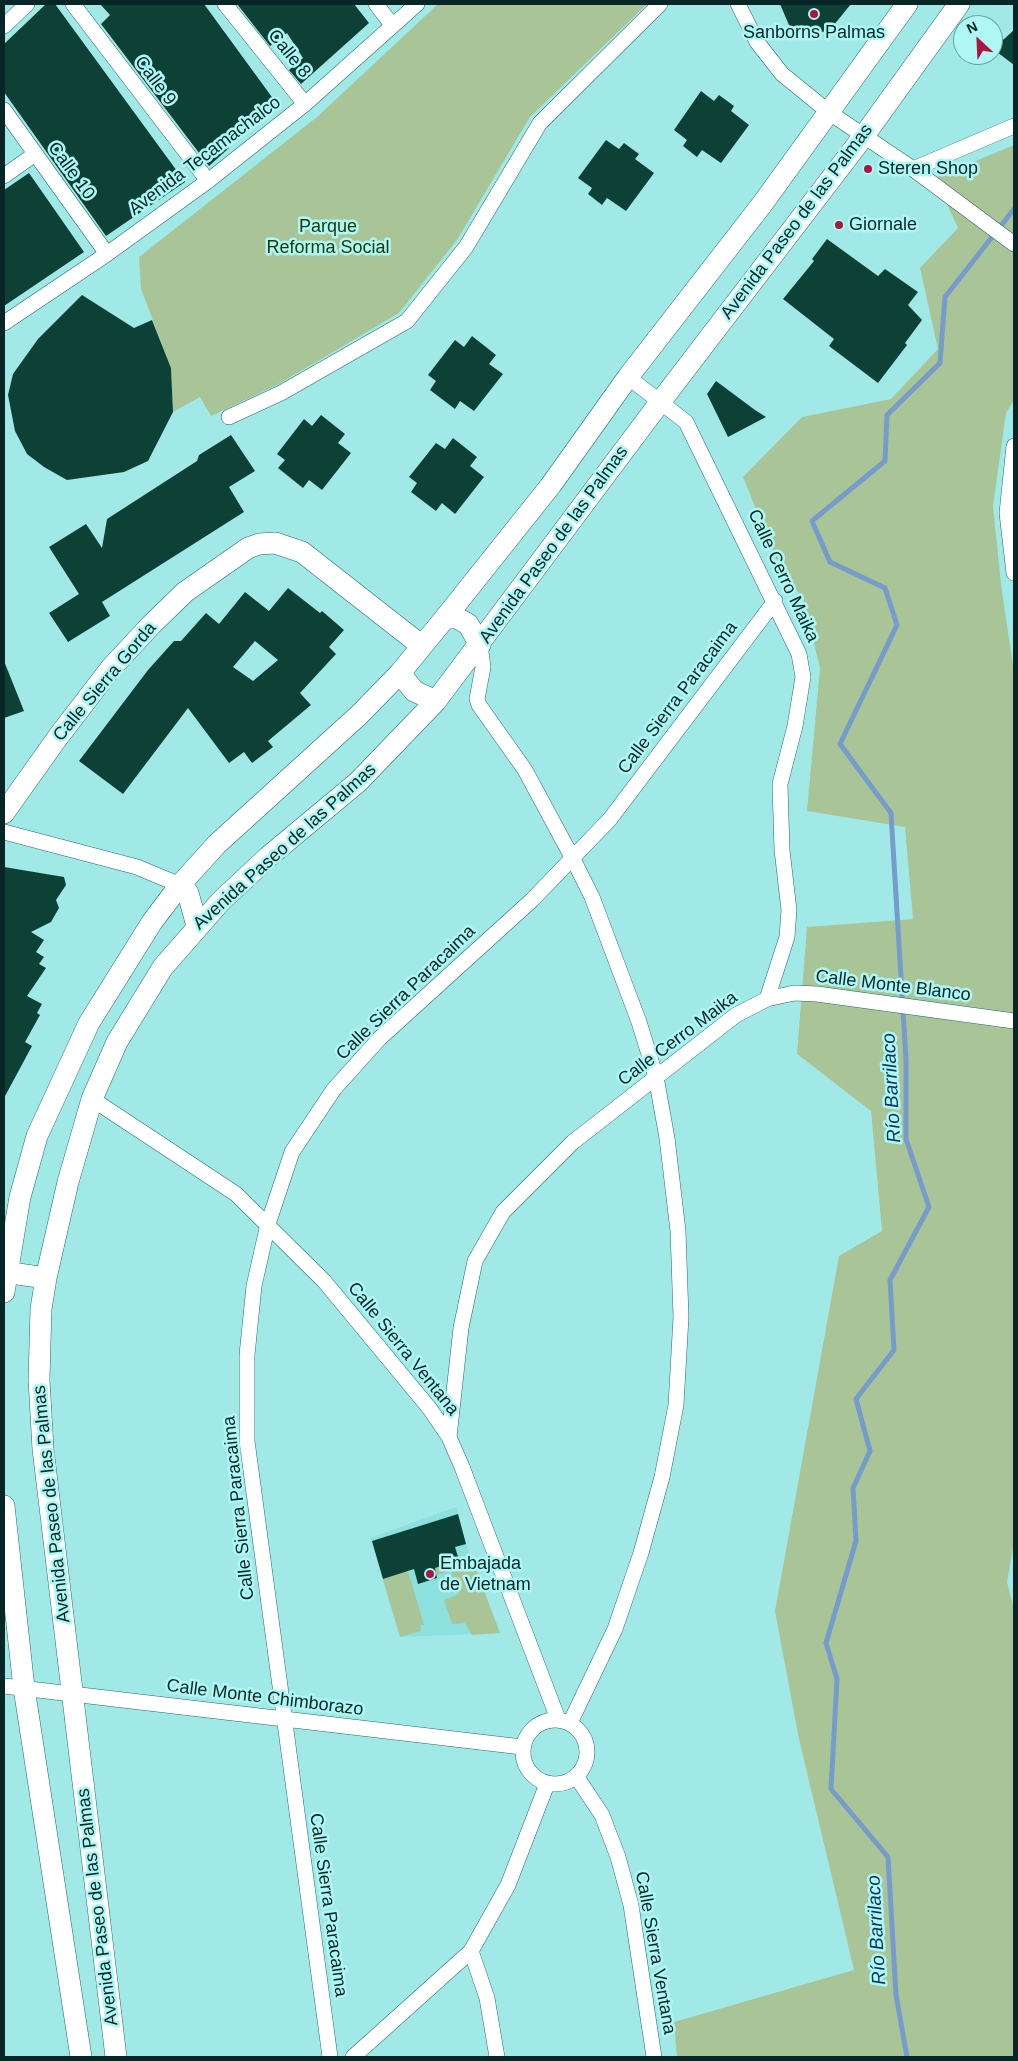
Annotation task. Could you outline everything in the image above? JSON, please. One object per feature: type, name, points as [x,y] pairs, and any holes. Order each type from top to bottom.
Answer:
[{"type":"main road","points":[[46,1278],[5,1279],[20,1197],[37,1136],[62,1078],[89,1023],[124,964],[152,922],[180,885],[217,844],[317,755],[400,673],[551,485],[628,377],[830,113],[907,4]]},
{"type":"main road","name":"Avenida Paseo de las Palmas","points":[[116,2057],[43,1449],[39,1380],[41,1309],[46,1278],[68,1182],[92,1099],[117,1042],[144,994],[163,967],[197,926],[268,857],[358,782],[436,702],[661,401],[863,136],[959,4]]},
{"type":"main road","name":"Calle Sierra Gorda","points":[[4,813],[58,737],[131,647],[185,592],[248,548],[260,544],[275,543],[302,552],[422,646]]},
{"type":"main road","points":[[445,618],[457,618],[468,624],[480,645]]},
{"type":"main road","points":[[400,673],[414,691],[436,702]]},
{"type":"main road","points":[[180,885],[188,893],[197,926]]},
{"type":"main road","name":"Avenida Paseo de las Palmas","points":[[4,1506],[14,1687],[81,2057]]},
{"type":"street","points":[[4,26],[27,4]]},
{"type":"street","name":"Calle 9","points":[[73,4],[208,181]]},
{"type":"street","name":"Calle 8","points":[[225,4],[305,104]]},
{"type":"street","points":[[376,4],[392,25]]},
{"type":"street","name":"Avenida Tecamachalco","points":[[4,323],[107,254],[208,181],[305,104],[416,4]]},
{"type":"street","points":[[229,417],[281,393],[407,321],[466,247],[540,123],[660,4]]},
{"type":"street","points":[[738,4],[756,42],[782,74],[830,113],[913,169],[1014,244]]},
{"type":"street","name":"Calle 10","points":[[4,110],[107,254]]},
{"type":"street","points":[[913,169],[1014,126]]},
{"type":"street","points":[[4,176],[35,154]]},
{"type":"street","name":"Calle Cerro Maika","points":[[449,1437],[462,1328],[475,1261],[504,1212],[529,1184],[573,1142],[736,1015],[767,999],[787,937],[789,910],[782,850],[780,784],[795,726],[803,677],[799,654],[775,601],[686,422],[628,377]]},
{"type":"street","points":[[1014,446],[1008,513],[1014,573]]},
{"type":"street","name":"Calle Sierra Paracaima","points":[[330,2057],[246,1441],[247,1356],[254,1286],[268,1224],[292,1152],[334,1089],[380,1038],[573,859],[610,819],[775,601]]},
{"type":"street","points":[[480,645],[483,672],[477,699],[478,705],[525,770],[592,897],[656,1077],[667,1138],[678,1231],[681,1317],[676,1405],[662,1477],[641,1553],[615,1630],[564,1721]]},
{"type":"street","points":[[4,832],[137,867],[180,885]]},
{"type":"street","name":"Calle Monte Blanco","points":[[767,999],[794,993],[817,994],[1014,1021]]},
{"type":"street","name":"Calle Sierra Ventana","points":[[92,1099],[236,1194],[324,1281],[389,1357],[449,1437],[564,1721]]},
{"type":"street","name":"Calle Monte Chimborazo","points":[[14,1687],[522,1747]]},
{"type":"street","points":[[548,1720],[564,1721],[583,1735],[586,1743],[586,1761],[576,1776],[562,1783],[547,1784],[536,1779],[527,1770],[523,1759],[522,1747],[531,1729],[548,1720]]},
{"type":"street","name":"Calle Sierra Ventana","points":[[576,1776],[602,1815],[618,1857],[631,1905],[654,2057]]},
{"type":"street","points":[[353,2057],[471,1951],[508,1886],[547,1784]]},
{"type":"street","points":[[471,1951],[487,1998],[497,2057]]},
{"type":"shaded area","name":"Embajada de Vietnam","points":[[456,1507],[466,1544],[500,1633],[400,1637],[370,1538]]},
{"type":"green space","name":"Parque Reforma Social","points":[[438,4],[647,4],[530,117],[457,240],[399,313],[277,385],[211,416],[200,397],[173,412],[171,368],[141,289],[139,257],[317,117]]},
{"type":"green space","points":[[1014,145],[1014,400],[1006,413],[993,506],[1001,584],[1014,673],[1014,1543],[1007,1582],[1014,1609],[1014,2057],[677,2057],[674,2022],[854,1970],[799,1739],[775,1611],[839,1256],[882,1231],[871,1111],[797,1054],[807,927],[913,919],[905,827],[807,811],[820,668],[803,598],[782,573],[743,477],[802,417],[891,399],[938,349],[920,268],[958,228],[935,178]]},
{"type":"green space","points":[[471,1556],[500,1633],[472,1635],[465,1623],[452,1624],[444,1600],[459,1594],[451,1571],[437,1575],[434,1568]]},
{"type":"green space","points":[[408,1571],[424,1625],[420,1625],[421,1631],[400,1637],[383,1579]]},
{"type":"building","points":[[46,4],[55,4],[185,182],[106,236],[4,92],[4,44]]},
{"type":"building","points":[[100,4],[204,4],[277,104],[246,133],[244,131],[226,145],[229,148],[209,166],[101,24],[110,15]]},
{"type":"building","points":[[237,4],[354,4],[369,23],[301,84],[289,70],[303,58],[287,33],[270,46]]},
{"type":"building","name":"Sanborns Palmas","points":[[780,4],[851,4],[829,31],[801,34],[789,25]]},
{"type":"building","points":[[1014,30],[1014,65],[1003,57],[1003,40]]},
{"type":"building","points":[[701,91],[714,101],[719,95],[734,106],[731,111],[749,125],[721,163],[702,150],[697,157],[683,146],[687,140],[674,130]]},
{"type":"building","points":[[606,140],[619,149],[624,143],[639,154],[635,159],[654,173],[626,211],[607,198],[602,205],[588,194],[592,188],[578,178]]},
{"type":"building","points":[[29,173],[84,252],[4,306],[4,190]]},
{"type":"building","points":[[827,239],[878,276],[885,269],[918,292],[908,305],[922,320],[905,343],[907,345],[878,383],[829,346],[834,339],[783,299],[814,261],[812,259]]},
{"type":"building","points":[[82,295],[134,328],[152,320],[171,368],[173,412],[148,461],[124,472],[67,480],[44,467],[27,454],[15,431],[8,395],[13,374],[38,339]]},
{"type":"building","points":[[472,336],[496,355],[489,364],[503,374],[474,411],[460,401],[455,409],[430,390],[436,381],[428,375],[455,340],[464,347]]},
{"type":"building","points":[[716,381],[766,417],[728,437],[707,394]]},
{"type":"building","points":[[321,415],[345,434],[338,443],[351,453],[322,490],[309,480],[303,488],[278,468],[285,460],[277,454],[304,419],[312,426]]},
{"type":"building","points":[[231,435],[255,471],[229,487],[244,512],[102,602],[110,616],[68,642],[49,613],[79,594],[49,547],[86,524],[102,548],[107,519],[197,461],[199,455]]},
{"type":"building","points":[[453,438],[477,457],[470,466],[484,477],[455,514],[442,503],[436,511],[411,492],[417,483],[409,477],[436,443],[445,449]]},
{"type":"building","points":[[288,588],[320,613],[322,611],[344,630],[329,647],[336,654],[300,693],[311,705],[268,741],[273,747],[252,763],[244,752],[229,763],[188,708],[123,794],[79,761],[148,670],[174,641],[181,641],[206,613],[219,624],[245,592],[269,611]],"holes":[[[255,641],[278,660],[253,681],[233,667]]]},
{"type":"building","points":[[4,661],[24,711],[4,718]]},
{"type":"building","points":[[4,867],[64,877],[66,885],[56,900],[59,908],[51,922],[31,932],[44,940],[36,952],[44,957],[39,964],[46,968],[27,996],[42,1004],[37,1013],[40,1015],[25,1042],[32,1046],[4,1098]]},
{"type":"building","points":[[458,1514],[466,1544],[455,1547],[459,1560],[435,1568],[437,1578],[418,1584],[414,1569],[383,1579],[372,1541]]},
{"type":"waterway","name":"Río Barrilaco","points":[[907,2057],[896,1995],[888,1857],[831,1789],[837,1679],[826,1643],[856,1541],[853,1488],[870,1451],[856,1399],[894,1350],[890,1280],[929,1207],[906,1139],[906,1060],[891,813],[840,744],[897,625],[885,588],[830,562],[812,521],[885,461],[887,415],[940,363],[945,297],[1014,209]]},
{"type":"place","name":"Sanborns Palmas","points":[[814,14]]},
{"type":"place","name":"Steren Shop","points":[[868,169]]},
{"type":"place","name":"Giornale","points":[[839,225]]},
{"type":"place","name":"Embajada de Vietnam","points":[[430,1574]]}]
